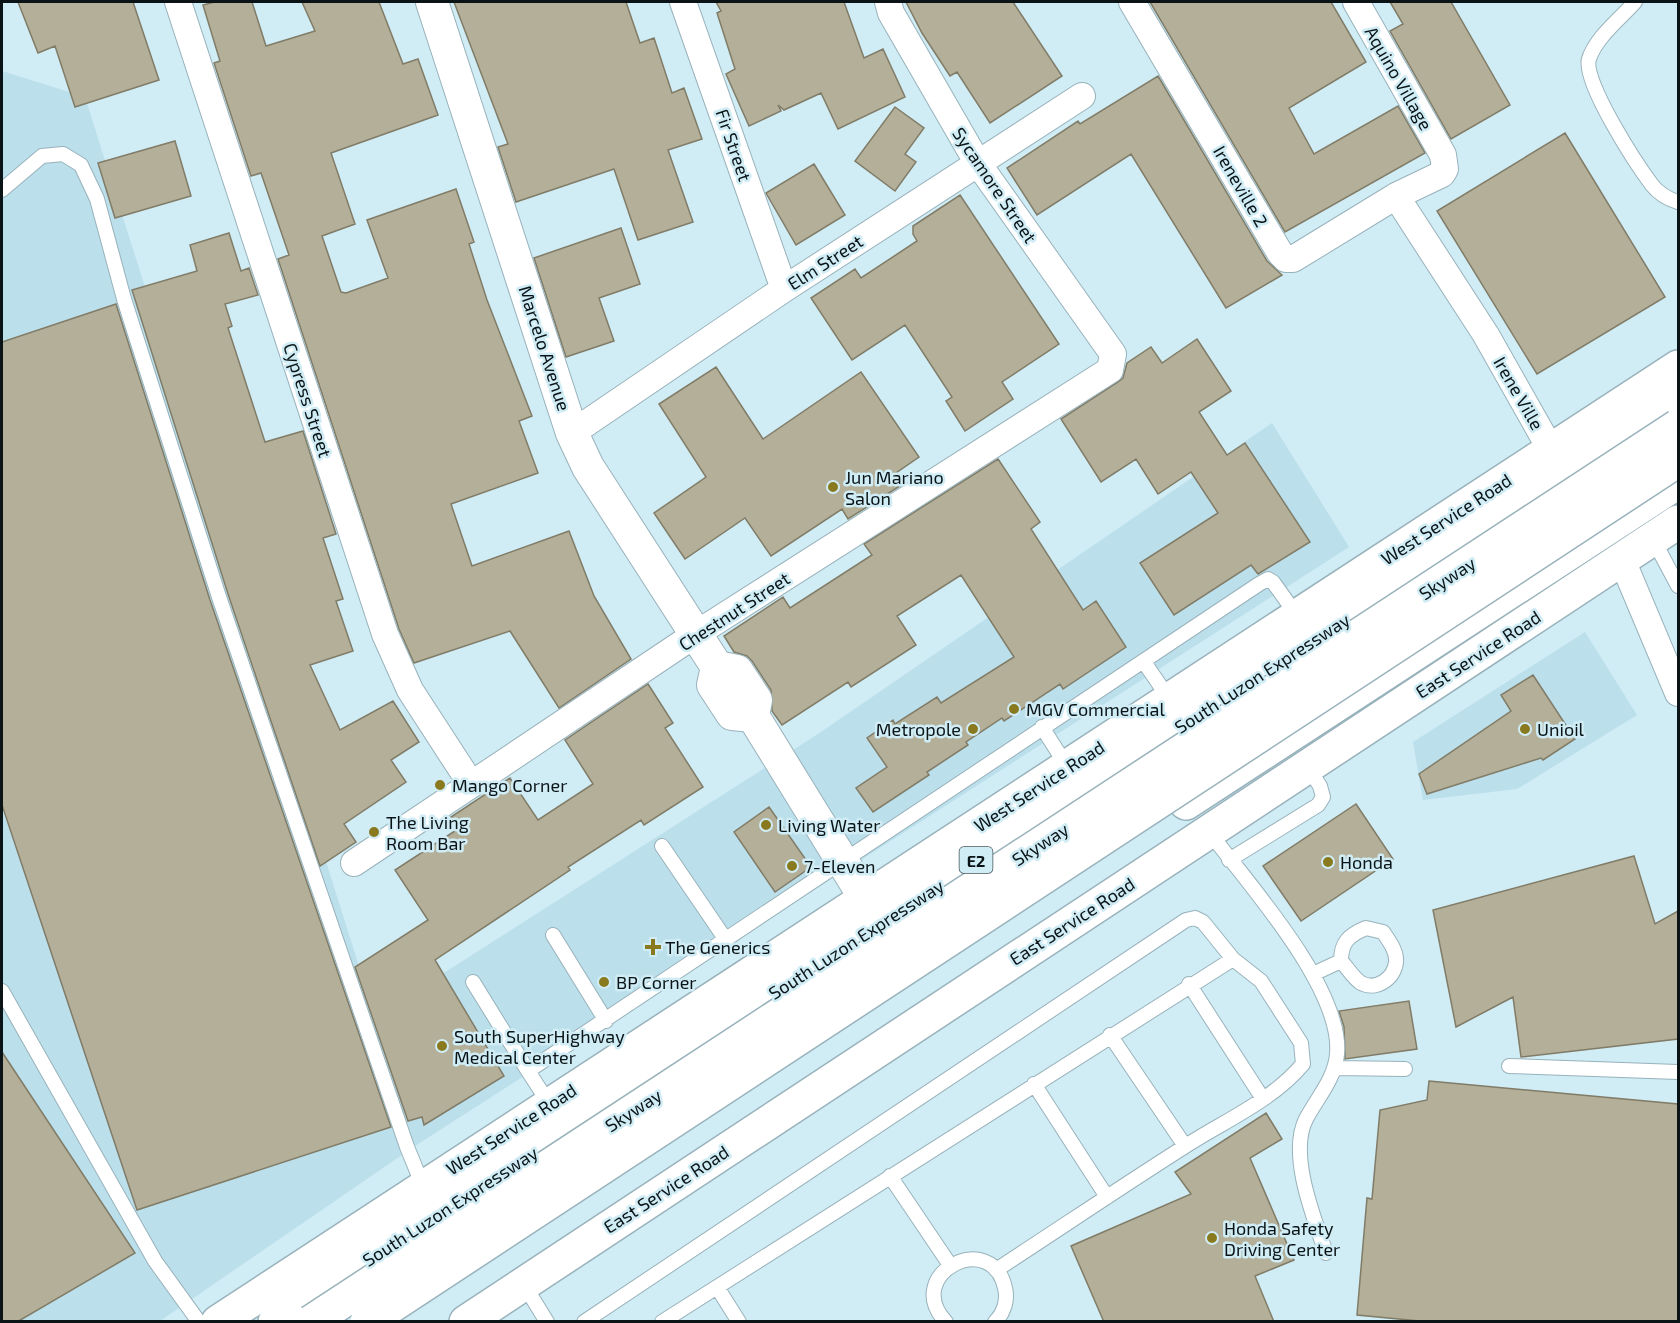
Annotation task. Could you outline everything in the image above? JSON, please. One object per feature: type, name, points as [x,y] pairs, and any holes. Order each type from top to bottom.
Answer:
[{"type":"main road","name":"West Service Road","points":[[218,1322],[550,1105],[877,908],[1068,768],[1678,367]]},
{"type":"main road","name":"South Luzon Expressway","points":[[275,1322],[877,908],[1678,400]]},
{"type":"main road","name":"Skyway","points":[[311,1322],[1678,426]]},
{"type":"main road","name":"Skyway","points":[[367,1322],[1678,460]]},
{"type":"main road","points":[[394,1322],[1678,482]]},
{"type":"main road","name":"East Service Road","points":[[466,1322],[1666,530]]},
{"type":"street","name":"Cypress Street","points":[[178,2],[385,634],[410,690],[471,784]]},
{"type":"street","name":"Marcelo Avenue","points":[[432,2],[572,433],[588,467],[717,667],[737,671],[756,700],[753,716],[842,863],[877,908]]},
{"type":"street","name":"Fir Street","points":[[683,2],[784,289]]},
{"type":"street","name":"Sycamore Street","points":[[888,2],[891,14],[977,162],[1113,354],[1113,361]]},
{"type":"street","name":"Ireneville 2","points":[[1132,2],[1280,253],[1286,259],[1300,257],[1396,196],[1442,174],[1446,162],[1443,154]]},
{"type":"street","name":"Aquino Village","points":[[1356,2],[1443,154]]},
{"type":"street","name":"Elm Street","points":[[572,433],[784,289],[1082,96]]},
{"type":"street","name":"Irene Ville","points":[[1396,196],[1486,336],[1551,450]]},
{"type":"street","name":"Chestnut Street","points":[[354,863],[696,634],[1103,376],[1113,361]]},
{"type":"street","points":[[1622,560],[1678,693]]},
{"type":"lane","points":[[1635,2],[1598,43],[1588,59],[1588,72],[1603,107],[1652,184],[1668,199],[1678,202]]},
{"type":"lane","points":[[2,190],[42,156],[63,154],[81,165],[97,199],[124,299],[219,597],[403,1136],[423,1186]]},
{"type":"lane","points":[[1666,530],[1678,586]]},
{"type":"lane","points":[[528,1071],[606,1021],[1042,727],[1268,579],[1281,589],[1298,617]]},
{"type":"lane","points":[[1144,662],[1170,700]]},
{"type":"lane","points":[[1042,727],[1068,768]]},
{"type":"lane","points":[[1229,860],[1318,805],[1323,797],[1320,786],[1307,766]]},
{"type":"lane","points":[[1208,831],[1313,974],[1330,1014],[1337,1042],[1335,1068],[1304,1122],[1301,1143],[1302,1174],[1326,1252]]},
{"type":"lane","points":[[662,846],[726,940]]},
{"type":"lane","points":[[877,908],[926,972]]},
{"type":"lane","points":[[584,1322],[1186,920],[1195,918],[1203,922],[1233,959],[1261,981],[1301,1043],[1303,1064],[1283,1085],[1263,1099],[1185,1146],[996,1270]]},
{"type":"lane","points":[[1366,928],[1383,932],[1394,949],[1396,962],[1392,974],[1381,984],[1372,986],[1360,982],[1341,961],[1341,947],[1347,938],[1366,928]]},
{"type":"lane","points":[[553,935],[606,1021]]},
{"type":"lane","points":[[662,1322],[684,1316],[717,1287],[1189,984],[1233,959]]},
{"type":"lane","points":[[1313,974],[1341,961]]},
{"type":"lane","points":[[473,982],[550,1105]]},
{"type":"lane","points":[[1189,984],[1263,1099]]},
{"type":"lane","points":[[2,991],[155,1261],[199,1322]]},
{"type":"lane","points":[[1110,1035],[1185,1146]]},
{"type":"lane","points":[[1509,1066],[1678,1072]]},
{"type":"lane","points":[[1335,1068],[1405,1069]]},
{"type":"lane","points":[[1034,1084],[1107,1197]]},
{"type":"lane","points":[[890,1176],[950,1265]]},
{"type":"lane","points":[[945,1321],[936,1305],[935,1287],[950,1265],[969,1259],[988,1264],[1004,1281],[1005,1306],[995,1322]]},
{"type":"lane","points":[[523,1283],[544,1317]]},
{"type":"lane","points":[[717,1287],[739,1322]]},
{"type":"shaded area","points":[[2,71],[85,97],[375,1017],[818,734],[1272,423],[1349,547],[415,1146],[160,1321],[2,1321]]},
{"type":"shaded area","name":"Unioil","points":[[1585,632],[1637,715],[1517,789],[1423,800],[1413,742]]},
{"type":"building","points":[[18,2],[133,2],[159,80],[75,107],[55,46],[38,53]]},
{"type":"building","points":[[215,2],[252,2],[266,46],[315,31],[302,2],[379,2],[403,64],[418,59],[438,115],[331,153],[355,224],[322,236],[341,292],[346,293],[388,278],[367,220],[456,189],[474,242],[469,244],[487,300],[532,416],[519,421],[538,473],[451,504],[472,566],[569,531],[594,596],[631,659],[559,708],[510,631],[414,663],[399,629],[278,259],[289,255],[261,173],[251,176],[214,63],[220,61],[203,5]]},
{"type":"building","points":[[454,2],[626,2],[640,43],[654,38],[672,93],[684,88],[702,139],[668,150],[693,222],[638,240],[614,169],[516,202],[498,147],[508,144]]},
{"type":"building","points":[[716,2],[844,2],[864,58],[883,49],[905,97],[838,129],[821,93],[784,110],[778,105],[781,111],[749,126],[726,74],[735,69],[717,13],[721,11]]},
{"type":"building","points":[[906,2],[1013,2],[1062,76],[990,123],[957,72],[950,76],[922,33]]},
{"type":"building","points":[[1150,2],[1331,2],[1366,62],[1289,108],[1314,154],[1398,106],[1425,153],[1285,232]]},
{"type":"building","points":[[1390,2],[1451,2],[1510,105],[1451,139],[1390,31],[1403,24]]},
{"type":"building","points":[[1158,76],[1267,261],[1282,275],[1226,308],[1131,154],[1037,215],[1007,168],[1078,121],[1080,124]]},
{"type":"building","points":[[895,107],[924,128],[905,154],[916,162],[895,191],[855,161]]},
{"type":"building","points":[[1565,133],[1665,297],[1537,374],[1437,211]]},
{"type":"building","points":[[175,141],[191,196],[115,218],[98,163]]},
{"type":"building","points":[[814,164],[845,215],[796,245],[766,193]]},
{"type":"building","points":[[960,195],[1059,344],[1002,382],[1013,399],[965,431],[946,401],[952,397],[905,325],[852,360],[811,298],[855,269],[861,278],[917,241],[913,234],[913,226]]},
{"type":"building","points":[[621,228],[640,284],[599,298],[614,341],[566,357],[534,258]]},
{"type":"building","points":[[229,233],[241,271],[249,268],[258,295],[225,304],[232,326],[228,328],[265,442],[303,431],[336,534],[323,538],[343,599],[336,601],[353,651],[310,665],[340,730],[393,701],[419,742],[391,760],[406,782],[344,824],[356,842],[320,866],[228,594],[132,290],[197,271],[190,245]]},
{"type":"building","points":[[116,304],[210,600],[391,1127],[137,1210],[2,805],[2,342]]},
{"type":"building","points":[[1197,339],[1231,391],[1199,412],[1227,455],[1245,443],[1310,542],[1258,574],[1251,565],[1174,615],[1140,563],[1218,513],[1191,472],[1158,494],[1136,459],[1101,482],[1061,419],[1123,378],[1127,363],[1151,347],[1162,363]]},
{"type":"building","points":[[716,367],[763,439],[861,372],[919,457],[896,473],[903,484],[848,519],[842,509],[771,556],[745,518],[685,559],[654,513],[706,477],[659,404]]},
{"type":"building","points":[[998,459],[1040,522],[1031,529],[1083,610],[1096,601],[1126,647],[1063,689],[1060,684],[1004,721],[1002,718],[966,742],[968,745],[927,772],[929,775],[873,812],[856,788],[887,767],[867,738],[893,720],[895,724],[937,697],[941,703],[1014,657],[961,575],[897,616],[916,645],[851,687],[848,682],[782,725],[772,711],[771,690],[752,661],[747,656],[734,652],[724,636],[783,597],[790,608],[872,555],[864,544]]},
{"type":"building","points":[[1533,675],[1575,739],[1543,760],[1541,758],[1427,794],[1419,774],[1511,711],[1501,695]]},
{"type":"building","points":[[648,684],[673,723],[665,728],[703,787],[644,825],[641,820],[568,867],[570,870],[435,960],[504,1076],[424,1125],[422,1117],[408,1121],[355,967],[428,920],[395,870],[458,829],[451,817],[510,778],[538,820],[593,784],[565,740]]},
{"type":"building","name":"Honda","points":[[1356,804],[1393,859],[1301,921],[1263,866]]},
{"type":"building","points":[[769,807],[811,867],[775,892],[734,832]]},
{"type":"building","points":[[1634,856],[1655,924],[1678,911],[1678,1039],[1521,1057],[1513,997],[1456,1027],[1433,910]]},
{"type":"building","points":[[1409,1001],[1417,1049],[1345,1059],[1344,1027],[1339,1011]]},
{"type":"building","points":[[2,1052],[135,1253],[17,1322],[2,1322]]},
{"type":"building","points":[[1429,1081],[1678,1104],[1678,1322],[1430,1322],[1357,1315],[1367,1198],[1372,1199],[1380,1110],[1427,1100]]},
{"type":"building","points":[[1266,1113],[1282,1139],[1250,1158],[1294,1260],[1255,1276],[1274,1322],[1104,1322],[1071,1246],[1191,1194],[1175,1172]]},
{"type":"place","name":"Jun Mariano Salon","points":[[833,487]]},
{"type":"place","name":"MGV Commercial","points":[[1014,709]]},
{"type":"place","name":"Metropole","points":[[973,729]]},
{"type":"place","name":"Unioil","points":[[1525,729]]},
{"type":"place","name":"Mango Corner","points":[[440,785]]},
{"type":"place","name":"Living Water","points":[[766,825]]},
{"type":"place","name":"The Living Room Bar","points":[[374,832]]},
{"type":"place","name":"Honda","points":[[1328,862]]},
{"type":"place","name":"7-Eleven","points":[[792,866]]},
{"type":"place","name":"The Generics","points":[[653,947]]},
{"type":"place","name":"BP Corner","points":[[604,982]]},
{"type":"place","name":"South SuperHighway Medical Center","points":[[442,1046]]},
{"type":"place","name":"Honda Safety Driving Center","points":[[1212,1238]]}]
